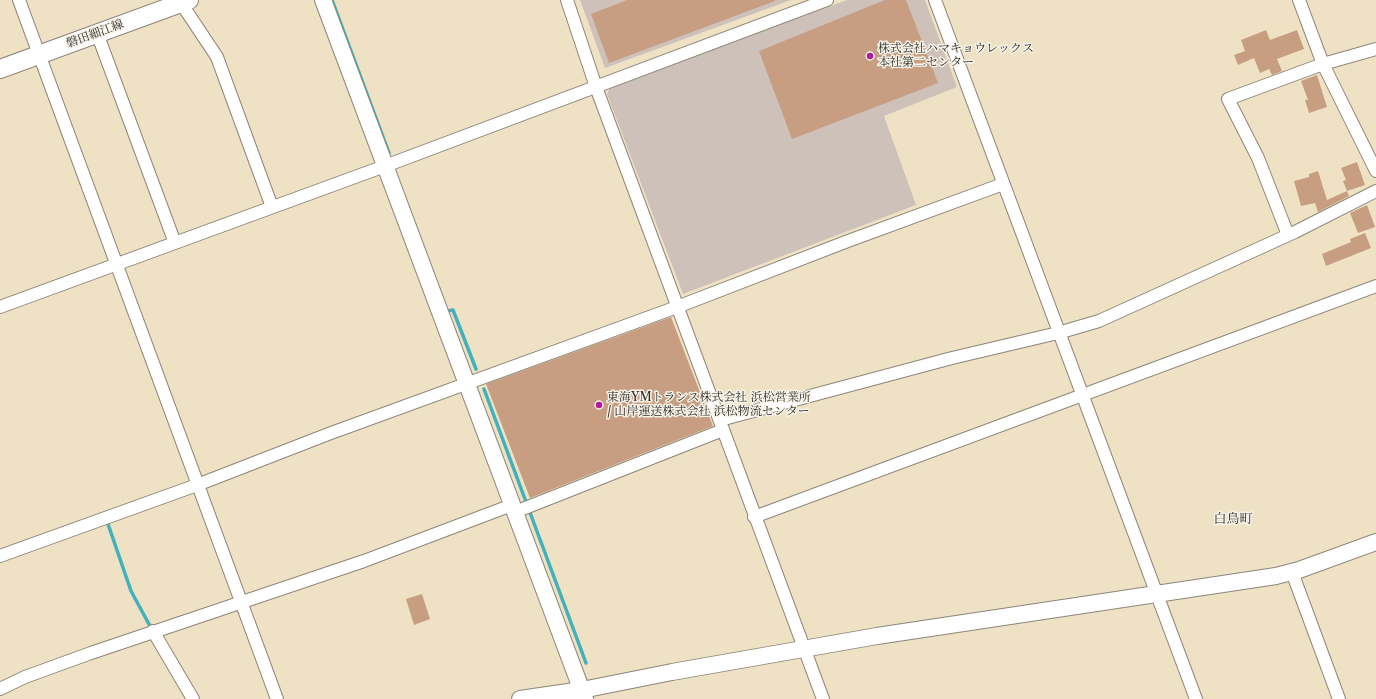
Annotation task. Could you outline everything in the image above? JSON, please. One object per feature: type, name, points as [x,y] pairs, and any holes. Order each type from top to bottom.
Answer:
[{"type":"main road","name":"磐田細江線","points":[[0,69],[185,2]]},
{"type":"street","points":[[19,0],[115,265],[277,699]]},
{"type":"street","points":[[323,0],[467,384],[521,507],[583,694]]},
{"type":"street","points":[[567,0],[596,87],[722,425],[754,517],[823,699]]},
{"type":"street","points":[[0,307],[272,208],[827,0]]},
{"type":"street","points":[[935,0],[1058,333],[1196,699]]},
{"type":"street","points":[[1299,0],[1323,64],[1376,171]]},
{"type":"street","points":[[185,2],[217,58],[272,208]]},
{"type":"street","points":[[97,33],[175,243]]},
{"type":"street","points":[[1288,235],[1258,158],[1228,99],[1323,64],[1376,48]]},
{"type":"street","points":[[0,556],[197,485],[331,433],[677,307],[848,241],[1003,184]]},
{"type":"street","points":[[0,689],[25,677],[153,631],[521,507],[722,425],[952,358],[1058,333],[1100,321],[1288,235],[1376,191]]},
{"type":"street","points":[[754,517],[1376,286]]},
{"type":"street","points":[[520,699],[583,694],[672,672],[804,649],[1156,593],[1276,576],[1292,572],[1376,542]]},
{"type":"street","points":[[1292,572],[1339,699]]},
{"type":"street","points":[[153,631],[193,699]]},
{"type":"shaded area","points":[[580,0],[791,0],[605,68]]},
{"type":"shaded area","points":[[847,0],[925,0],[957,87],[884,116],[916,205],[683,294],[607,94],[610,88]]},
{"type":"building","points":[[627,0],[775,1],[609,63],[591,14]]},
{"type":"building","points":[[885,0],[906,0],[938,83],[792,139],[759,51]]},
{"type":"building","points":[[1266,30],[1270,40],[1297,30],[1304,49],[1277,59],[1282,71],[1272,75],[1269,69],[1260,73],[1254,58],[1238,65],[1234,55],[1245,51],[1241,40]]},
{"type":"building","points":[[1317,75],[1327,107],[1309,113],[1305,100],[1308,100],[1301,81]]},
{"type":"building","points":[[1357,162],[1365,185],[1347,191],[1343,181],[1346,180],[1341,168]]},
{"type":"building","points":[[1318,171],[1327,200],[1347,191],[1349,196],[1318,212],[1315,203],[1301,206],[1294,181],[1309,177],[1309,174]]},
{"type":"building","points":[[1367,205],[1375,227],[1358,233],[1350,213]]},
{"type":"building","points":[[1365,233],[1371,248],[1326,266],[1322,254],[1351,242],[1350,239]]},
{"type":"building","name":"東海YMトランス株式会社 浜松営業所 / 山岸運送株式会社 浜松物流センター","points":[[671,317],[713,426],[530,498],[486,384]]},
{"type":"building","points":[[422,594],[430,619],[414,625],[406,599]]},
{"type":"waterway","points":[[332,0],[389,153]]},
{"type":"waterway","points":[[446,309],[447,311],[453,310],[476,369]]},
{"type":"waterway","points":[[484,389],[586,663]]},
{"type":"waterway","points":[[108,524],[131,591],[150,626]]},
{"type":"place","name":"株式会社ハマキョウレックス 本社第二センター","points":[[870,56]]},
{"type":"place","name":"東海YMトランス株式会社 浜松営業所 / 山岸運送株式会社 浜松物流センター","points":[[599,405]]},
{"type":"district","name":"白鳥町","points":[[1233,519]]}]
